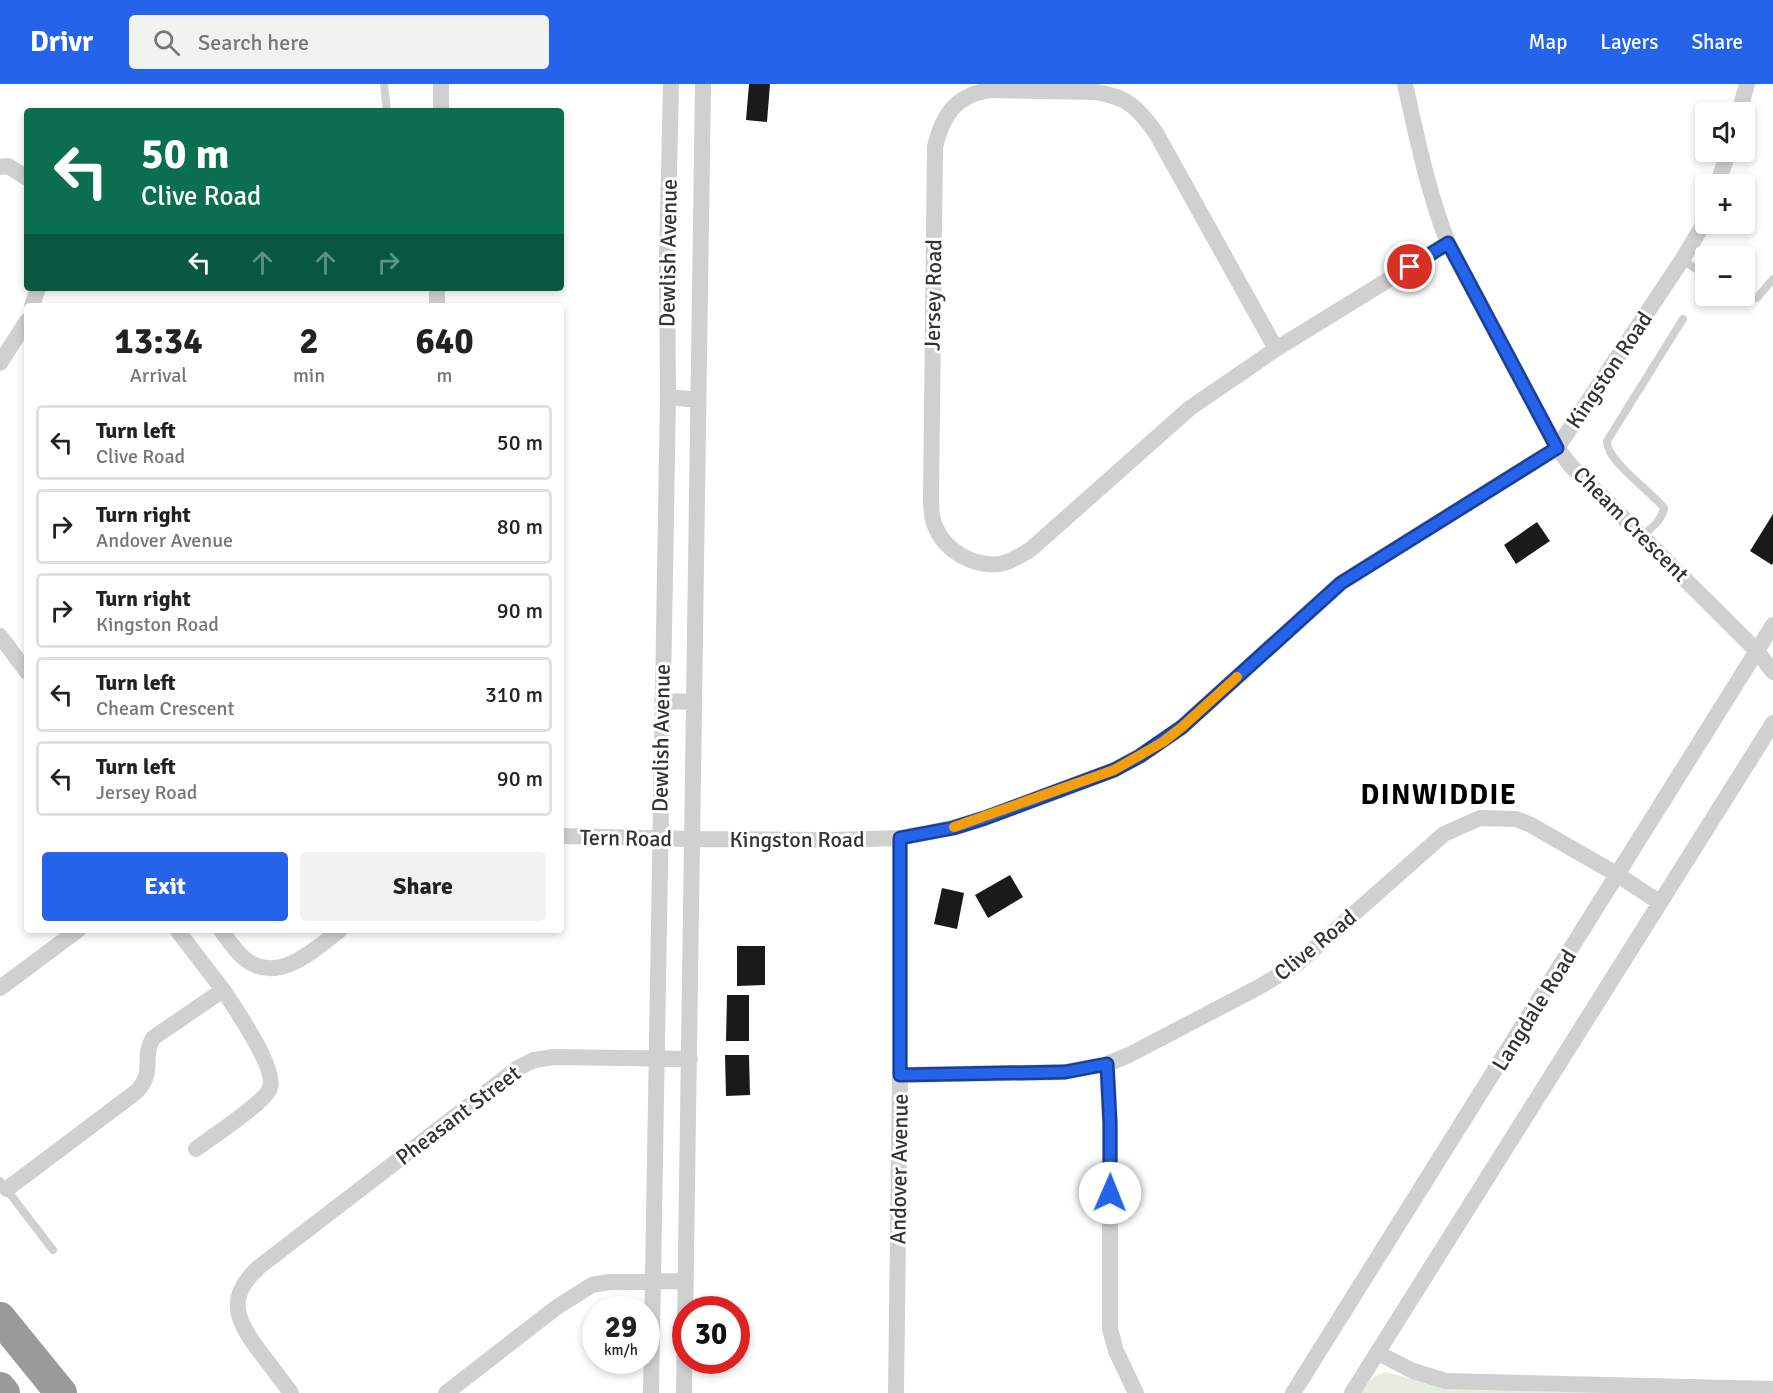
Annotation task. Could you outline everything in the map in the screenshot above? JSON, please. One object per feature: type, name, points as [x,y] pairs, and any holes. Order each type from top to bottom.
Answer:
[{"type":"highway","points":[[0,1318],[61,1393]]},
{"type":"highway","points":[[0,1388],[4,1393]]},
{"type":"street","points":[[441,84],[441,108]]},
{"type":"street","name":"Dewlish Avenue","points":[[651,1393],[671,84]]},
{"type":"street","name":"Dewlish Avenue","points":[[684,1393],[703,84]]},
{"type":"street","name":"Cheam Crescent","points":[[1404,84],[1432,200],[1448,243],[1557,448],[1571,466],[1757,651],[1773,672]]},
{"type":"street","points":[[1742,102],[1747,84]]},
{"type":"street","name":"Jersey Road","points":[[1276,349],[1156,133],[1144,116],[1127,101],[1113,95],[1096,92],[979,91],[967,96],[945,118],[934,147],[931,498],[935,526],[942,538],[964,558],[975,563],[1002,564],[1030,550],[1190,408],[1276,349],[1448,243]]},
{"type":"street","points":[[0,167],[8,166],[24,176]]},
{"type":"street","name":"Kingston Road","points":[[691,839],[900,838],[953,828],[985,818],[1114,770],[1140,756],[1182,727],[1341,583],[1557,448],[1698,234]]},
{"type":"street","points":[[0,363],[24,326]]},
{"type":"street","points":[[668,397],[698,400]]},
{"type":"street","name":"Langdale Road","points":[[1293,1393],[1773,625]]},
{"type":"street","points":[[0,636],[24,668]]},
{"type":"street","points":[[662,701],[694,702]]},
{"type":"street","points":[[1352,1393],[1773,723]]},
{"type":"street","name":"Clive Road","points":[[900,1075],[1065,1072],[1107,1064],[1259,987],[1297,964],[1444,834],[1480,818],[1516,819],[1531,825],[1618,875],[1659,902]]},
{"type":"street","name":"Tern Road","points":[[564,836],[691,839]]},
{"type":"street","name":"Andover Avenue","points":[[896,1393],[900,838]]},
{"type":"street","points":[[0,988],[74,933]]},
{"type":"street","points":[[179,933],[224,990],[253,1037],[272,1080],[271,1088],[262,1099],[195,1149]]},
{"type":"street","points":[[223,933],[245,959],[263,968],[273,969],[293,963],[336,933]]},
{"type":"street","points":[[4,1185],[136,1092],[147,1077],[149,1045],[153,1038],[224,990]]},
{"type":"street","name":"Pheasant Street","points":[[291,1393],[247,1335],[238,1316],[237,1297],[242,1285],[259,1267],[518,1068],[534,1060],[554,1057],[690,1059]]},
{"type":"street","points":[[1107,1064],[1110,1123],[1110,1329],[1116,1351],[1136,1393]]},
{"type":"street","points":[[446,1393],[566,1301],[592,1285],[652,1280],[686,1281]]},
{"type":"street","points":[[1378,1353],[1413,1371],[1446,1381],[1773,1389]]},
{"type":"lane","points":[[384,84],[387,108]]},
{"type":"lane","points":[[1682,260],[1695,268]]},
{"type":"lane","points":[[1755,298],[1758,298],[1773,279]]},
{"type":"lane","points":[[1643,536],[1663,515],[1664,508],[1614,458],[1607,446],[1607,441],[1683,319]]},
{"type":"lane","points":[[4,1185],[53,1250]]},
{"type":"shaded area","points":[[1386,1372],[1434,1385],[1647,1393],[1362,1393],[1371,1380]]},
{"type":"building","points":[[749,84],[770,84],[767,122],[746,120]]},
{"type":"building","points":[[1773,514],[1773,563],[1772,565],[1750,551]]},
{"type":"building","points":[[1537,522],[1550,541],[1516,564],[1504,545]]},
{"type":"building","points":[[1010,875],[1023,897],[988,918],[975,895]]},
{"type":"building","points":[[942,888],[964,893],[957,929],[934,924]]},
{"type":"building","points":[[737,946],[765,946],[765,985],[737,986]]},
{"type":"building","points":[[727,995],[749,995],[749,1041],[726,1041]]},
{"type":"building","points":[[725,1055],[749,1055],[750,1095],[726,1096]]},
{"type":"slow traffic","points":[[954,827],[1114,770],[1163,742],[1237,677]]},
{"type":"district","name":"DINWIDDIE","points":[[1439,795]]},
{"type":"route","points":[[1110,1193],[1110,1100],[1107,1064],[1065,1072],[946,1076],[900,1075],[900,838],[953,828],[985,818],[1114,770],[1140,756],[1182,727],[1341,583],[1557,448],[1448,243],[1410,267]]}]
